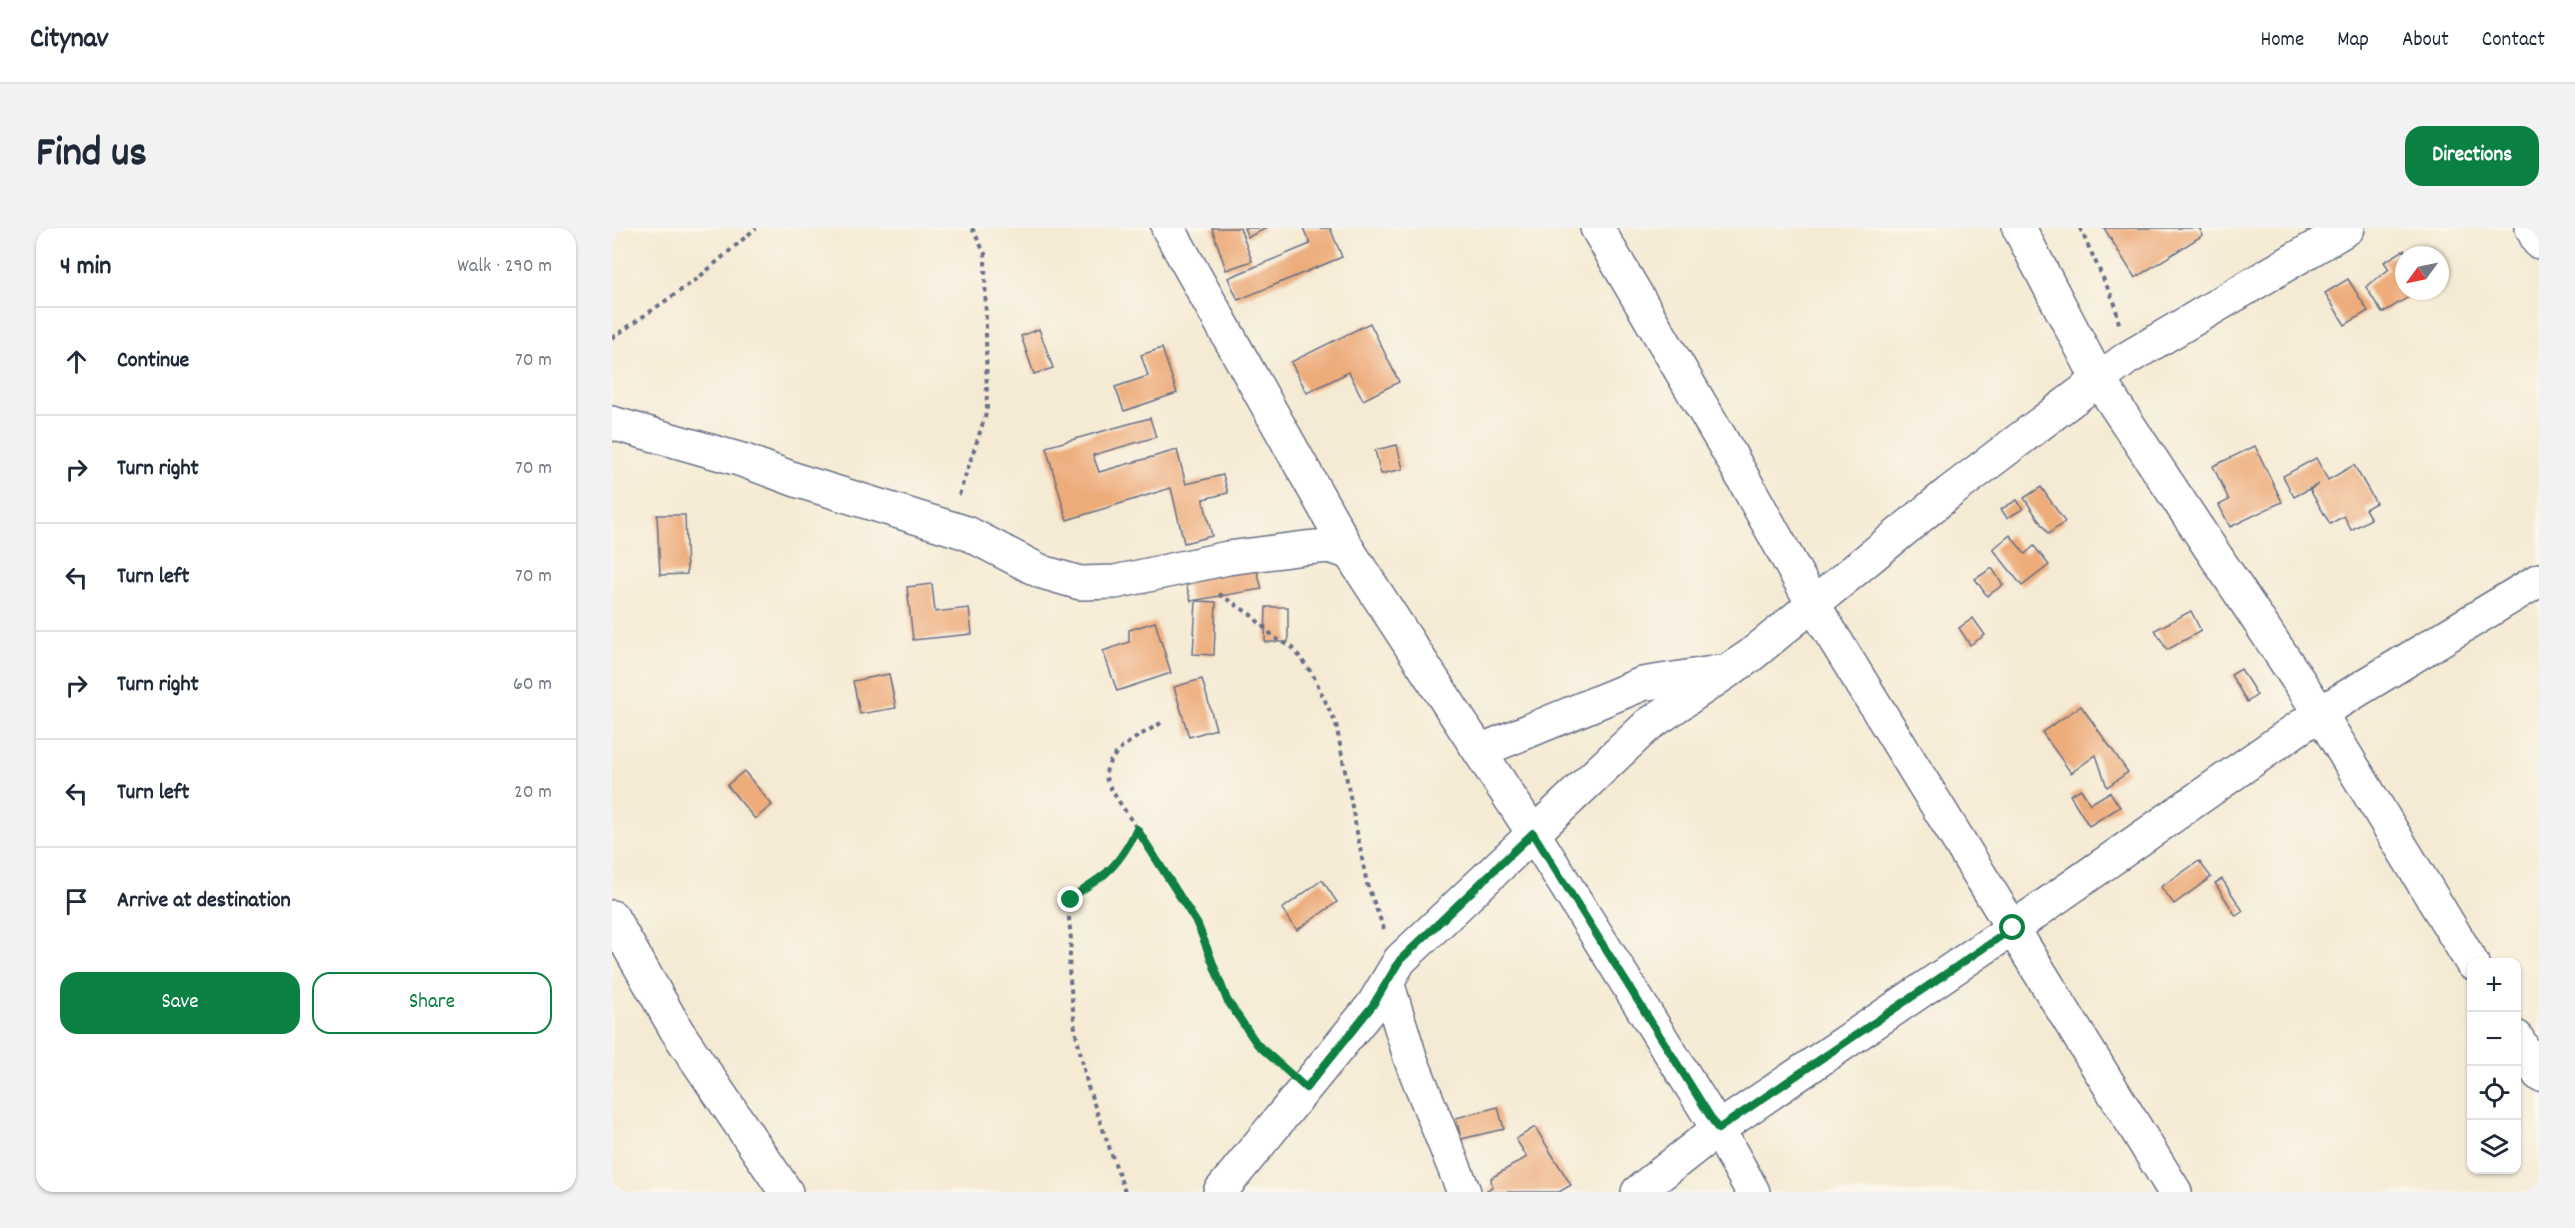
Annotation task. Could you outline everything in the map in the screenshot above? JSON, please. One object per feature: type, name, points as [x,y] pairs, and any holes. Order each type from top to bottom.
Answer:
[{"type":"street","points":[[1168,228],[1350,553],[1533,833],[1718,1129],[1754,1192]]},
{"type":"street","points":[[1597,228],[1728,451],[1813,604],[1913,770],[2175,1192]]},
{"type":"street","points":[[2019,228],[2098,378],[2320,713],[2469,958]]},
{"type":"street","points":[[1220,1192],[1373,1005],[1393,971],[1533,833],[1648,725],[1730,670],[1950,492],[2098,378],[2126,359],[2348,228]]},
{"type":"street","points":[[2532,228],[2539,242]]},
{"type":"street","points":[[612,423],[742,460],[799,481],[967,533],[1042,572],[1080,583],[1115,582],[1228,558],[1305,548],[1330,546],[1350,553]]},
{"type":"street","points":[[1638,1192],[1718,1129],[2013,928],[2320,713],[2539,580]]},
{"type":"street","points":[[1480,751],[1641,684],[1730,670]]},
{"type":"street","points":[[612,917],[677,1031],[786,1192]]},
{"type":"street","points":[[1393,971],[1411,1060],[1464,1192]]},
{"type":"street","points":[[2521,1044],[2539,1074]]},
{"type":"path","points":[[612,338],[698,279],[756,228]]},
{"type":"path","points":[[948,527],[987,411],[985,254],[972,228]]},
{"type":"path","points":[[2080,228],[2115,304],[2126,359]]},
{"type":"path","points":[[1186,567],[1214,591],[1250,614],[1275,638],[1293,648],[1313,675],[1336,724],[1368,884],[1381,922],[1393,971]]},
{"type":"path","points":[[1161,723],[1121,750],[1108,763],[1105,776],[1112,791],[1198,925],[1227,1000],[1264,1051],[1306,1088]]},
{"type":"path","points":[[1125,1192],[1088,1087],[1075,1029],[1069,970],[1071,939],[1069,919],[1071,900],[1079,891],[1106,873],[1120,858],[1137,829]]},
{"type":"building","points":[[1212,228],[1240,228],[1252,261],[1226,270]]},
{"type":"building","points":[[1244,228],[1267,228],[1248,237]]},
{"type":"building","points":[[1303,228],[1330,228],[1342,257],[1238,300],[1228,278],[1310,244]]},
{"type":"building","points":[[2104,228],[2199,228],[2203,235],[2135,278]]},
{"type":"building","points":[[2395,255],[2395,300],[2404,300],[2382,313],[2366,287],[2389,269],[2384,262]]},
{"type":"building","points":[[2348,279],[2368,311],[2345,325],[2325,293]]},
{"type":"building","points":[[1370,323],[1399,382],[1363,400],[1349,372],[1307,393],[1291,362]]},
{"type":"building","points":[[1039,329],[1053,368],[1034,374],[1021,336]]},
{"type":"building","points":[[1162,348],[1177,393],[1124,411],[1115,387],[1148,376],[1141,355]]},
{"type":"building","points":[[1150,418],[1156,437],[1093,455],[1099,472],[1177,450],[1186,484],[1223,475],[1228,493],[1203,499],[1212,536],[1184,543],[1171,488],[1067,520],[1046,447]]},
{"type":"building","points":[[1397,445],[1403,469],[1381,474],[1375,450]]},
{"type":"building","points":[[2255,446],[2282,502],[2230,527],[2219,505],[2229,500],[2213,466]]},
{"type":"building","points":[[2316,458],[2328,480],[2354,465],[2376,503],[2365,509],[2371,519],[2351,530],[2344,516],[2330,524],[2310,490],[2319,484],[2294,497],[2283,476]]},
{"type":"building","points":[[2041,487],[2065,522],[2048,534],[2024,498]]},
{"type":"building","points":[[2017,500],[2023,509],[2007,518],[2001,509]]},
{"type":"building","points":[[657,515],[685,515],[687,574],[660,575]]},
{"type":"building","points":[[2010,535],[2025,554],[2034,546],[2049,565],[2022,586],[1993,549]]},
{"type":"building","points":[[1255,564],[1262,589],[1191,601],[1184,577]]},
{"type":"building","points":[[1992,568],[2003,585],[1987,596],[1975,579]]},
{"type":"building","points":[[932,584],[935,612],[969,608],[972,634],[913,640],[907,587]]},
{"type":"building","points":[[1196,601],[1216,602],[1214,655],[1193,654]]},
{"type":"building","points":[[1266,607],[1288,607],[1288,642],[1265,642]]},
{"type":"building","points":[[2191,611],[2201,631],[2167,650],[2155,630]]},
{"type":"building","points":[[1973,618],[1985,635],[1970,645],[1959,628]]},
{"type":"building","points":[[1155,622],[1171,673],[1117,691],[1103,651],[1129,642],[1129,630]]},
{"type":"building","points":[[2241,669],[2257,695],[2247,702],[2231,675]]},
{"type":"building","points":[[889,674],[896,708],[860,714],[853,681]]},
{"type":"building","points":[[1202,679],[1216,729],[1189,737],[1174,687]]},
{"type":"building","points":[[2081,706],[2128,772],[2107,787],[2096,755],[2071,773],[2042,732]]},
{"type":"building","points":[[744,771],[772,805],[755,819],[727,785]]},
{"type":"building","points":[[2081,789],[2090,804],[2110,792],[2120,807],[2089,826],[2070,795]]},
{"type":"building","points":[[2199,861],[2211,877],[2174,904],[2161,887]]},
{"type":"building","points":[[2222,879],[2243,911],[2236,916],[2215,883]]},
{"type":"building","points":[[1322,880],[1337,902],[1297,930],[1282,909]]},
{"type":"building","points":[[1498,1107],[1504,1129],[1461,1139],[1456,1118]]},
{"type":"building","points":[[1535,1127],[1571,1185],[1559,1192],[1484,1192],[1492,1187],[1491,1178],[1527,1157],[1516,1139]]},
{"type":"route","points":[[1071,900],[1079,891],[1106,873],[1120,858],[1137,829],[1198,925],[1227,1000],[1257,1044],[1306,1088],[1373,1005],[1400,960],[1533,833],[1718,1129],[2013,928]]}]
